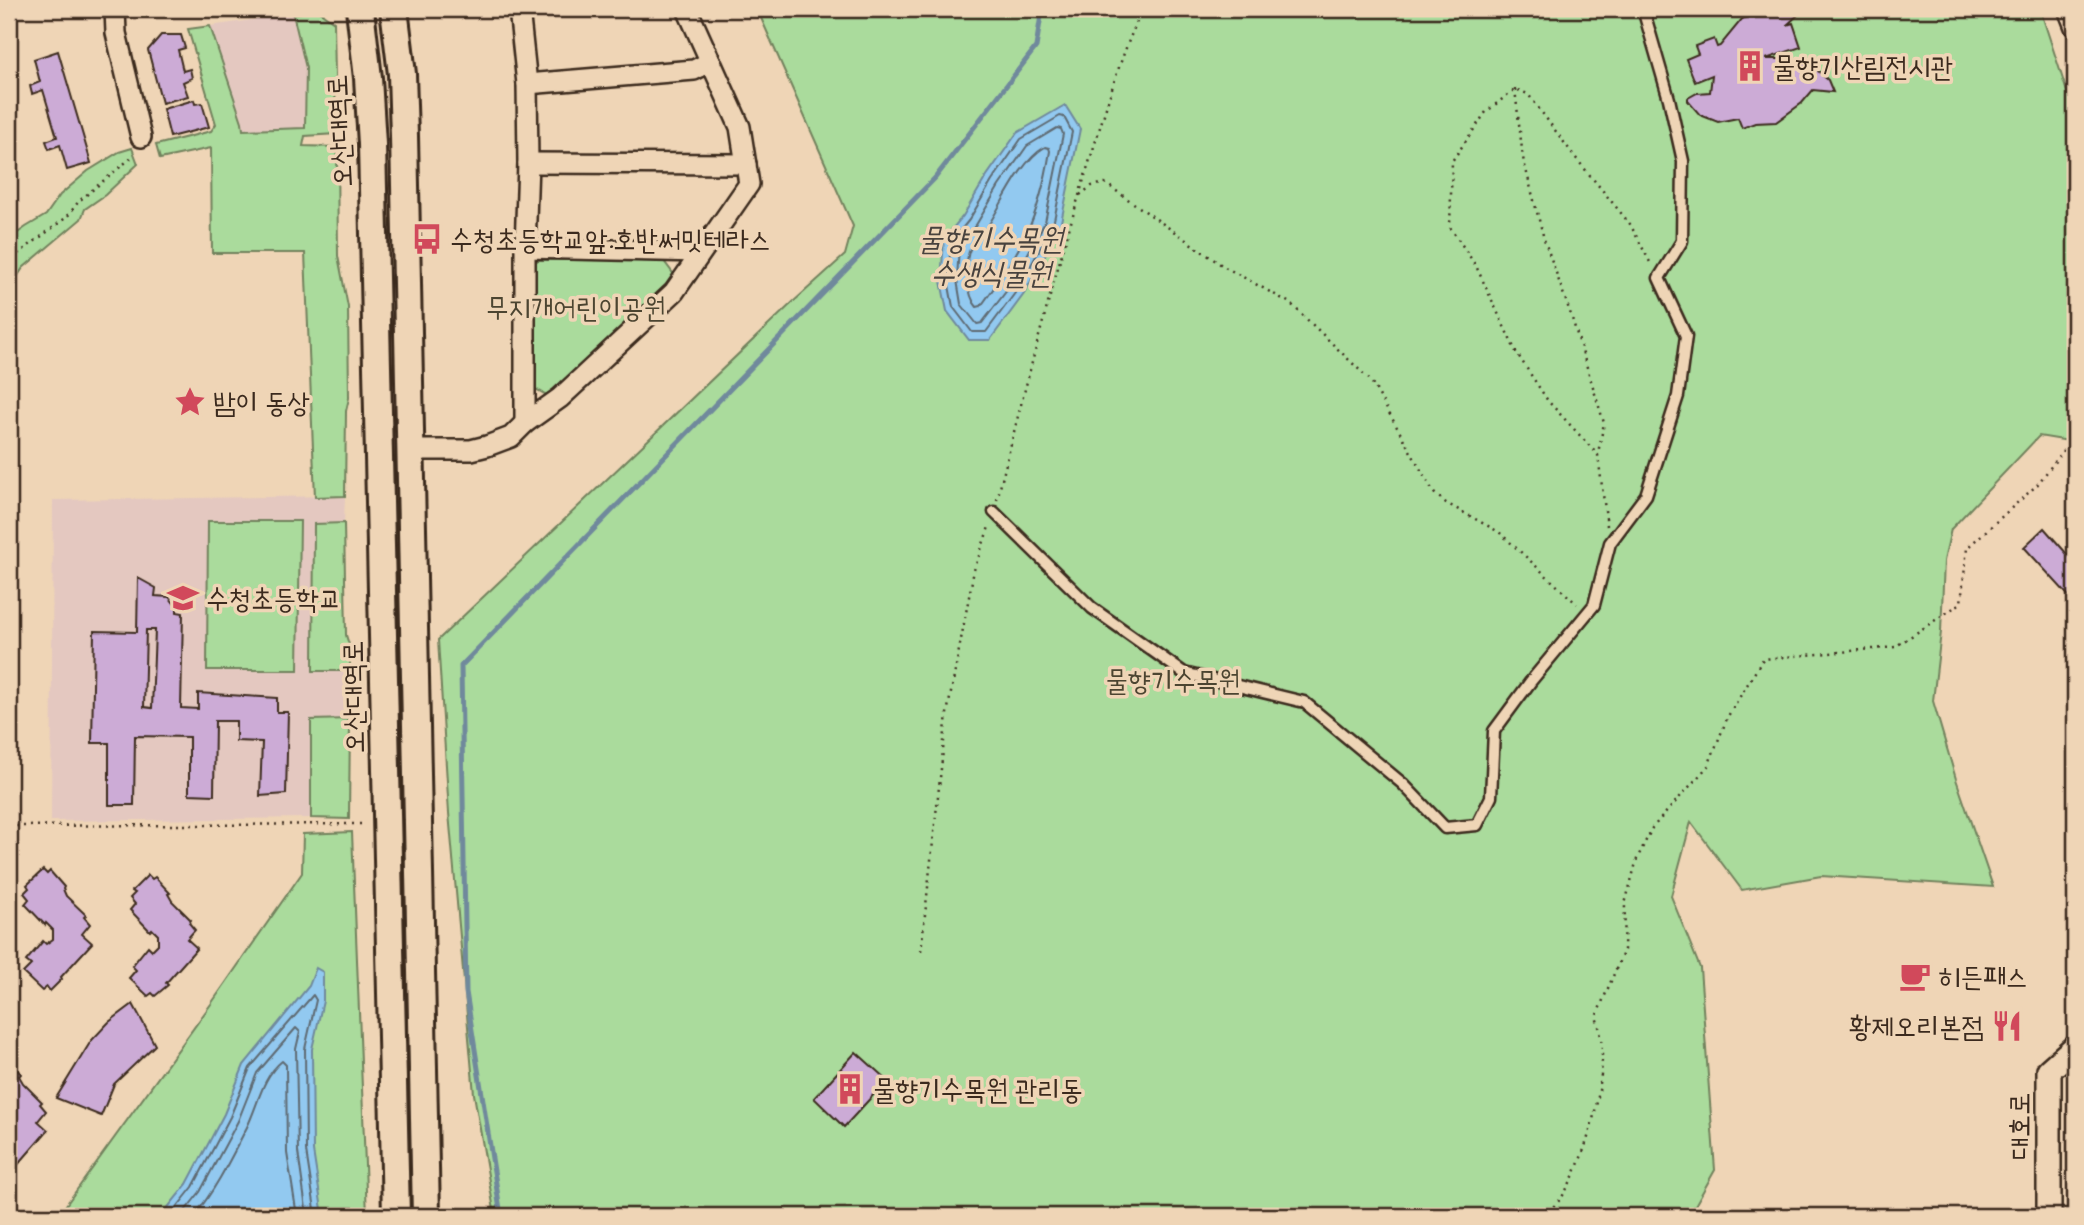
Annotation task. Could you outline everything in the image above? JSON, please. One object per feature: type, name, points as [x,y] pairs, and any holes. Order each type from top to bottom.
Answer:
[{"type":"main road","name":"오산대역로","points":[[360,9],[372,145],[396,1216]]},
{"type":"main road","points":[[394,9],[402,74],[404,136],[426,1216]]},
{"type":"street","points":[[114,9],[116,33],[141,137]]},
{"type":"street","points":[[519,9],[527,85],[525,423]]},
{"type":"street","points":[[411,450],[450,451],[487,446],[511,437],[525,423],[560,398],[674,292],[749,184],[740,127],[687,9]]},
{"type":"street","points":[[2068,9],[2075,27]]},
{"type":"street","points":[[527,85],[694,70],[710,62]]},
{"type":"street","points":[[528,163],[746,164]]},
{"type":"street","points":[[524,248],[701,252]]},
{"type":"street","name":"대호로","points":[[2049,1216],[2049,1070],[2075,1046]]},
{"type":"lane","points":[[994,512],[1092,608],[1184,673],[1304,702],[1403,784],[1445,828],[1477,825],[1491,797],[1494,731],[1531,681],[1594,605],[1610,543],[1646,495],[1678,396],[1686,336],[1659,278],[1682,241],[1684,161],[1670,99],[1643,9]]},
{"type":"path","points":[[921,951],[947,714],[974,570],[994,512],[1040,327],[1079,195],[1130,35],[1143,9]]},
{"type":"path","points":[[1515,89],[1528,94],[1630,224],[1659,278]]},
{"type":"path","points":[[1515,89],[1486,112],[1451,161],[1450,227],[1476,267],[1516,352],[1548,401],[1598,455]]},
{"type":"path","points":[[1515,89],[1523,158],[1544,239],[1604,423],[1598,455],[1610,543]]},
{"type":"path","points":[[9,264],[10,260],[67,217],[79,201],[131,158]]},
{"type":"path","points":[[1079,195],[1092,186],[1105,183],[1223,266],[1290,303],[1371,381],[1434,494],[1499,532],[1587,613]]},
{"type":"path","points":[[1543,1216],[1561,1198],[1583,1152],[1600,1091],[1601,1031],[1596,1017],[1624,950],[1625,904],[1637,859],[1652,828],[1708,766],[1728,716],[1763,659],[1895,647],[1961,603],[1967,548],[2037,485],[2075,435]]},
{"type":"path","points":[[9,826],[387,824]]},
{"type":"shaded area","points":[[293,14],[306,68],[305,128],[242,130],[242,122],[210,26]]},
{"type":"shaded area","name":"수청초등학교","points":[[345,496],[344,523],[314,525],[313,670],[350,671],[350,719],[311,721],[311,818],[51,821],[53,500]]},
{"type":"green space","points":[[316,9],[334,22],[336,134],[305,136],[303,146],[337,147],[338,256],[348,307],[349,398],[346,411],[345,496],[315,497],[305,253],[212,253],[211,148],[160,159],[156,145],[211,131],[216,124],[188,29],[210,26],[243,130],[305,128],[306,68],[293,14]]},
{"type":"green space","name":"물향기수목원","points":[[757,9],[2012,9],[2042,15],[2067,92],[2075,98],[2075,442],[2039,436],[1951,529],[1944,561],[1941,632],[1933,701],[1993,887],[1821,876],[1742,890],[1691,822],[1671,896],[1700,968],[1715,1170],[1689,1216],[495,1216],[474,1094],[449,813],[438,640],[845,255],[853,226]]},
{"type":"green space","points":[[132,148],[138,164],[105,195],[85,209],[81,219],[23,268],[9,289],[9,239],[46,215],[60,195],[88,171],[119,152]]},
{"type":"green space","name":"무지개어린이공원","points":[[538,260],[663,260],[675,276],[552,398],[530,386],[529,268]]},
{"type":"green space","points":[[208,521],[300,521],[298,670],[207,670]]},
{"type":"green space","points":[[344,523],[346,635],[350,648],[350,671],[313,671],[314,524]]},
{"type":"green space","points":[[350,719],[349,819],[311,818],[311,720]]},
{"type":"green space","points":[[352,832],[367,1216],[58,1216],[302,873],[303,834]]},
{"type":"water","name":"물향기수목원 수생식물원","points":[[1065,105],[1080,129],[1060,227],[1024,294],[990,340],[969,340],[947,311],[941,281],[944,239],[963,216],[1017,133]]},
{"type":"water","points":[[316,968],[323,972],[323,1001],[312,1049],[313,1151],[323,1216],[161,1216],[187,1184],[224,1114],[244,1065],[309,986]]},
{"type":"building","name":"물향기산림전시관","points":[[1755,13],[1799,14],[1787,25],[1793,23],[1801,47],[1766,59],[1788,59],[1805,63],[1828,80],[1833,92],[1813,90],[1802,103],[1776,122],[1755,123],[1742,128],[1738,118],[1718,122],[1700,115],[1688,98],[1697,93],[1710,92],[1712,75],[1695,82],[1686,59],[1698,54],[1695,46],[1714,39],[1717,47],[1720,46],[1742,19]]},
{"type":"building","points":[[161,35],[181,35],[185,48],[178,50],[183,71],[190,69],[192,78],[183,82],[188,96],[162,103],[148,50]]},
{"type":"building","points":[[58,51],[91,163],[67,170],[60,145],[49,149],[46,141],[57,137],[43,90],[32,94],[30,86],[40,82],[34,59]]},
{"type":"building","points":[[194,100],[195,104],[202,103],[209,127],[170,137],[163,109]]},
{"type":"building","points":[[2044,528],[2075,563],[2075,603],[2024,547]]},
{"type":"building","points":[[138,578],[156,588],[155,596],[169,597],[177,607],[177,612],[183,613],[181,708],[198,709],[198,693],[277,698],[277,712],[288,712],[286,794],[260,796],[262,742],[236,741],[236,721],[215,721],[214,795],[189,794],[189,737],[135,736],[134,805],[109,805],[109,743],[92,743],[94,631],[137,632]],"holes":[[[146,630],[155,630],[152,708],[144,707]]]},
{"type":"building","points":[[43,870],[47,874],[50,871],[64,887],[66,896],[86,915],[84,917],[90,924],[82,934],[92,943],[50,991],[47,987],[42,991],[23,973],[31,965],[26,961],[43,941],[46,944],[53,939],[53,930],[25,904],[29,899],[24,893],[29,888],[27,885]]},
{"type":"building","points":[[148,875],[152,879],[155,877],[170,893],[168,894],[172,901],[191,920],[189,923],[195,930],[187,939],[197,948],[166,983],[168,985],[155,996],[152,993],[148,996],[129,978],[136,970],[132,966],[148,946],[152,950],[158,944],[158,935],[152,929],[150,931],[130,910],[135,904],[130,898],[135,893],[132,891]]},
{"type":"building","points":[[133,1004],[155,1045],[114,1084],[101,1116],[56,1098],[91,1041],[109,1022]]},
{"type":"building","name":"물향기수목원 관리동","points":[[856,1052],[887,1080],[844,1127],[814,1098]]},
{"type":"building","points":[[9,1061],[21,1074],[19,1076],[23,1083],[42,1102],[40,1104],[46,1111],[38,1121],[48,1130],[9,1175]]},
{"type":"building","points":[[2075,1085],[2075,1192],[2072,1192],[2072,1088]]},
{"type":"waterway","points":[[501,1216],[466,992],[461,666],[935,178],[1036,47],[1042,9]]},
{"type":"place","name":"물향기산림전시관","points":[[1750,66]]},
{"type":"place","name":"수청초등학교앞.호반써밋테라스","points":[[427,239]]},
{"type":"place","name":"밤이 동상","points":[[190,402]]},
{"type":"place","name":"수청초등학교","points":[[183,598]]},
{"type":"place","name":"히든패스","points":[[1915,976]]},
{"type":"place","name":"황제오리본점","points":[[2007,1026]]},
{"type":"place","name":"물향기수목원 관리동","points":[[850,1089]]}]
